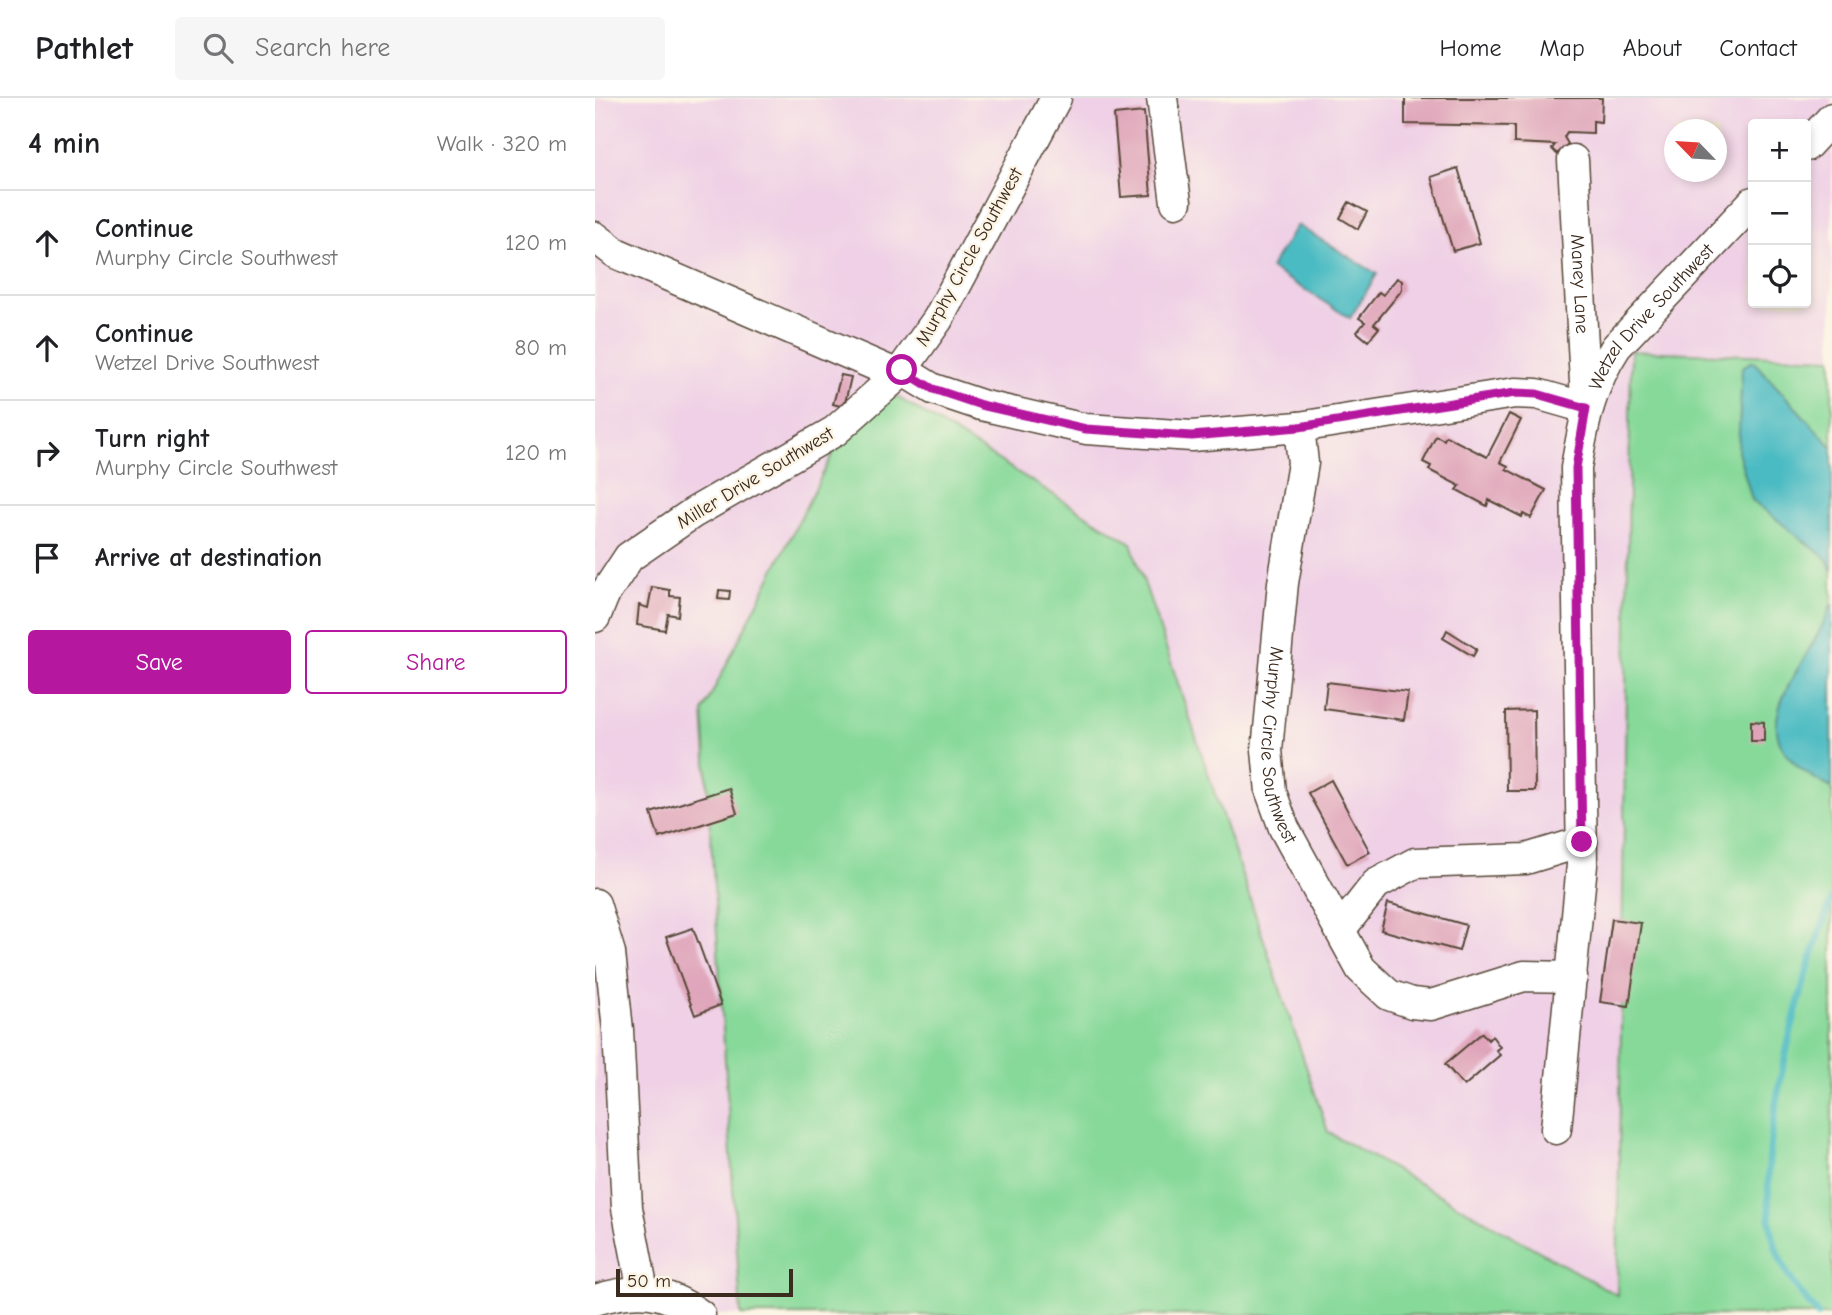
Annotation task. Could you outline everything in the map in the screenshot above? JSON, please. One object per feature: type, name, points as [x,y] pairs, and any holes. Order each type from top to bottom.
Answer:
[{"type":"street","name":"Murphy Circle Southwest","points":[[1056,98],[938,319],[902,370],[933,389],[981,405],[1086,429],[1192,436],[1299,427],[1303,463],[1283,583],[1267,750],[1271,792],[1284,828],[1361,969],[1389,995],[1412,1003],[1431,1005],[1524,976],[1572,977]]},
{"type":"street","points":[[1162,98],[1176,202]]},
{"type":"street","points":[[1811,141],[1832,118]]},
{"type":"street","name":"Maney Lane","points":[[1573,160],[1586,408]]},
{"type":"street","name":"Wetzel Drive Southwest","points":[[1299,427],[1515,393],[1537,394],[1586,408],[1599,374],[1616,347],[1748,207]]},
{"type":"street","name":"Miller Drive Southwest","points":[[595,237],[617,253],[898,375],[835,431],[693,513],[629,557],[604,595],[595,617]]},
{"type":"street","points":[[1556,1129],[1572,977],[1582,842],[1576,468],[1586,408]]},
{"type":"street","points":[[1340,930],[1376,884],[1415,863],[1526,859],[1582,842]]},
{"type":"street","points":[[595,904],[610,953],[618,1030],[627,1208],[643,1291]]},
{"type":"street","points":[[595,1300],[643,1291],[677,1299],[700,1315]]},
{"type":"shaded area","points":[[595,98],[1832,98],[1832,358],[1631,351],[1617,1295],[1328,1132],[1131,543],[703,711],[741,1315],[595,1315]]},
{"type":"green space","points":[[1631,351],[1832,358],[1832,1315],[741,1315],[703,711],[870,380],[1131,543],[1328,1132],[1617,1295]]},
{"type":"water","points":[[1297,225],[1377,274],[1350,318],[1270,268]]},
{"type":"water","points":[[1753,361],[1832,447],[1832,573],[1827,559],[1752,500],[1738,451],[1742,367]]},
{"type":"water","points":[[1832,602],[1832,788],[1799,767],[1782,746],[1777,724],[1781,702]]},
{"type":"building","points":[[1405,98],[1602,98],[1601,122],[1593,121],[1593,133],[1567,132],[1564,137],[1568,144],[1557,154],[1552,149],[1555,145],[1514,143],[1514,126],[1405,124]]},
{"type":"building","points":[[1144,112],[1151,195],[1121,197],[1114,115]]},
{"type":"building","points":[[1458,168],[1480,243],[1453,251],[1431,177]]},
{"type":"building","points":[[1349,202],[1367,212],[1358,229],[1340,218]]},
{"type":"building","points":[[1397,278],[1402,281],[1402,290],[1374,324],[1379,328],[1368,341],[1357,332],[1365,322],[1359,318],[1379,292],[1383,295]]},
{"type":"building","points":[[841,375],[851,377],[844,407],[833,404]]},
{"type":"building","points":[[1509,414],[1521,420],[1500,462],[1508,466],[1506,469],[1546,490],[1531,518],[1523,514],[1522,517],[1489,500],[1487,506],[1457,490],[1460,486],[1429,470],[1431,466],[1423,462],[1436,436],[1444,440],[1446,436],[1487,457]]},
{"type":"building","points":[[652,587],[670,590],[670,596],[680,597],[678,616],[668,614],[665,630],[637,625],[639,605],[648,608]]},
{"type":"building","points":[[719,590],[730,591],[729,600],[718,599]]},
{"type":"building","points":[[1447,630],[1477,649],[1473,656],[1443,638]]},
{"type":"building","points":[[1327,682],[1408,692],[1404,720],[1324,709]]},
{"type":"building","points":[[1534,710],[1535,791],[1507,791],[1506,711]]},
{"type":"building","points":[[1751,721],[1764,722],[1764,741],[1751,741]]},
{"type":"building","points":[[1331,780],[1370,852],[1347,864],[1308,793]]},
{"type":"building","points":[[729,788],[737,813],[659,838],[651,813]]},
{"type":"building","points":[[1388,903],[1466,925],[1459,951],[1381,930]]},
{"type":"building","points":[[1612,919],[1641,923],[1629,1006],[1600,1002]]},
{"type":"building","points":[[693,928],[721,1005],[695,1015],[666,937]]},
{"type":"building","points":[[1482,1033],[1488,1040],[1492,1036],[1500,1047],[1496,1050],[1500,1055],[1464,1086],[1445,1064]]},
{"type":"waterway","points":[[1818,1315],[1789,1276],[1776,1248],[1769,1211],[1769,1169],[1773,1121],[1793,1023],[1832,898]]},
{"type":"route","points":[[902,370],[933,389],[981,405],[1086,429],[1192,436],[1299,427],[1515,393],[1537,394],[1586,408],[1576,468],[1582,842]]}]
